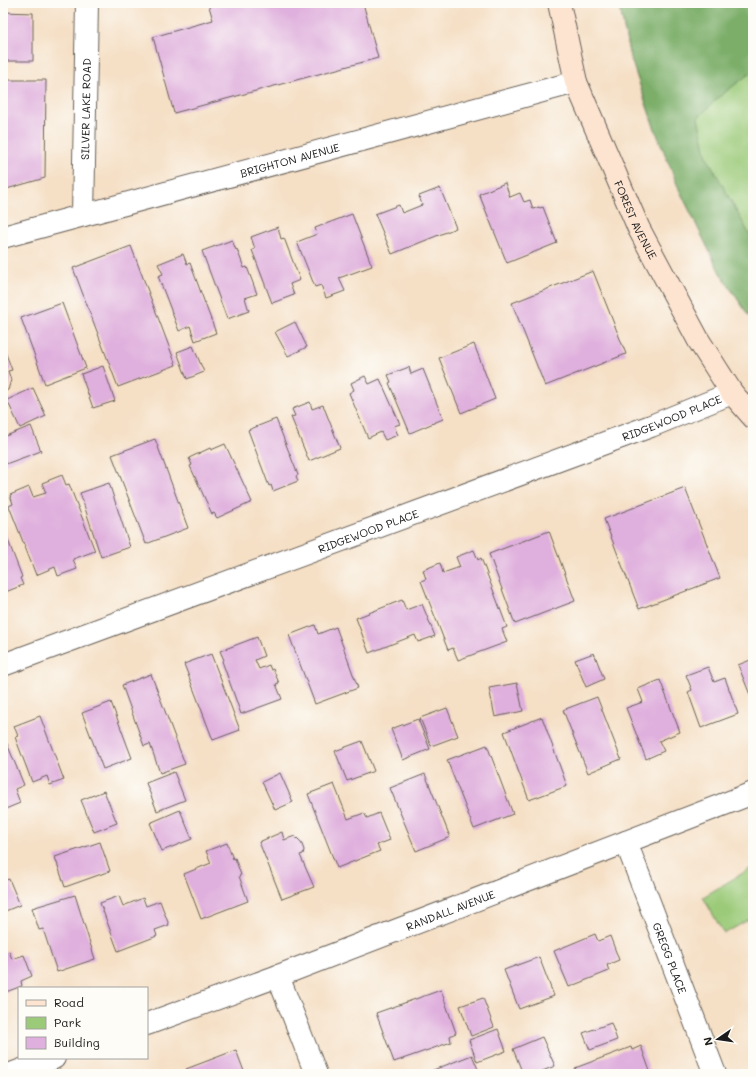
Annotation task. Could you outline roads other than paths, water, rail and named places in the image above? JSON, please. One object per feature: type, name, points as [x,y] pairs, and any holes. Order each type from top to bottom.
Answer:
[{"type":"main road","name":"FOREST AVENUE","points":[[559,3],[576,82],[639,229],[699,341],[732,393],[753,417]]},
{"type":"street","name":"SILVER LAKE ROAD","points":[[83,215],[87,3]]},
{"type":"street","name":"BRIGHTON AVENUE","points":[[3,237],[576,82]]},
{"type":"street","name":"RIDGEWOOD PLACE","points":[[3,665],[651,426],[732,393]]},
{"type":"street","name":"RANDALL AVENUE","points":[[148,1024],[278,976],[753,793]]},
{"type":"street","name":"GREGG PLACE","points":[[626,842],[715,1074]]},
{"type":"street","points":[[278,976],[316,1074]]},
{"type":"street","points":[[11,1074],[51,1059]]}]
